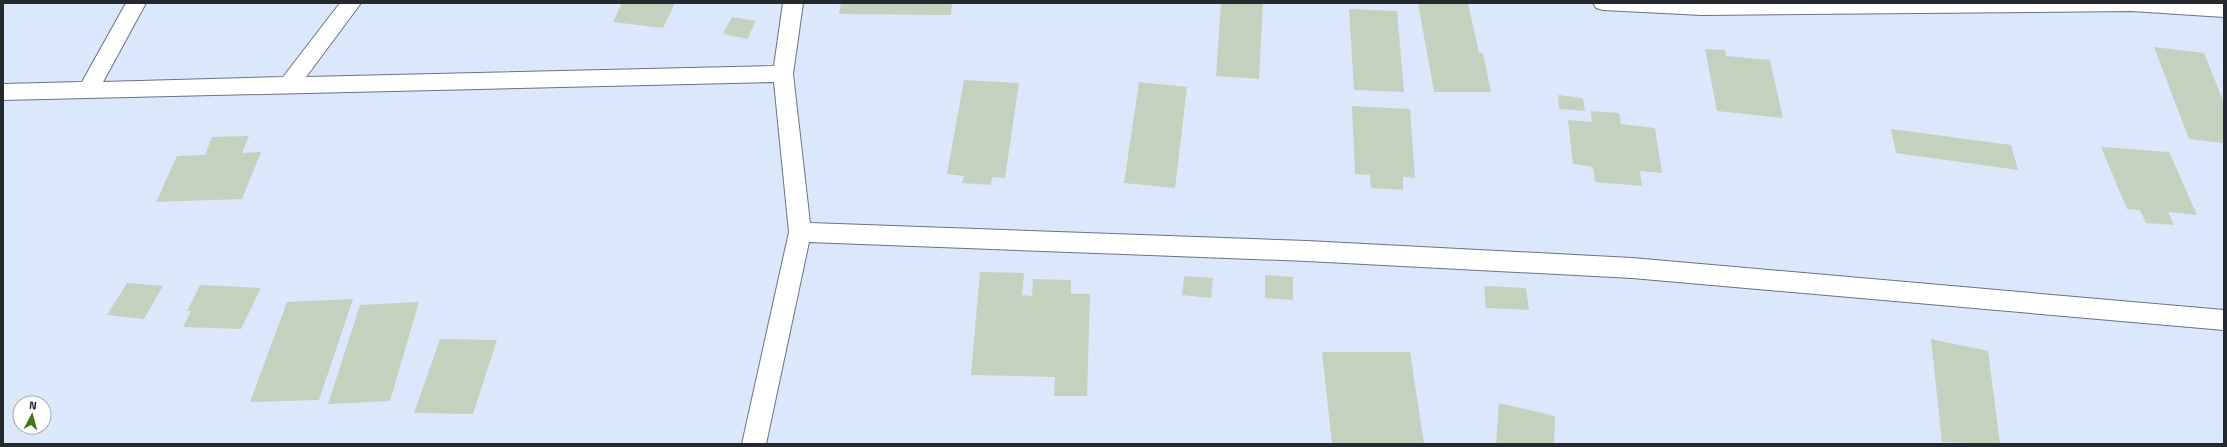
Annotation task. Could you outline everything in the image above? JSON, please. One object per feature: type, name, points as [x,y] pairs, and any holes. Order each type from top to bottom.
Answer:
[{"type":"street","points":[[88,90],[136,3]]},
{"type":"street","points":[[289,85],[350,3]]},
{"type":"street","points":[[754,444],[800,232],[782,74],[793,3]]},
{"type":"street","points":[[1603,3],[1702,8],[2131,3],[2224,10]]},
{"type":"street","points":[[3,92],[782,74]]},
{"type":"street","points":[[800,232],[1307,251],[1632,268],[2224,320]]},
{"type":"building","points":[[622,3],[675,3],[663,28],[613,22]]},
{"type":"building","points":[[841,3],[952,3],[951,15],[839,14]]},
{"type":"building","points":[[1221,3],[1263,3],[1259,79],[1216,76]]},
{"type":"building","points":[[1418,3],[1468,3],[1479,53],[1483,53],[1491,92],[1434,92]]},
{"type":"building","points":[[1349,9],[1397,11],[1404,92],[1354,90]]},
{"type":"building","points":[[732,17],[756,21],[747,39],[723,34]]},
{"type":"building","points":[[2154,47],[2204,53],[2224,103],[2224,143],[2189,139]]},
{"type":"building","points":[[1705,49],[1725,50],[1726,56],[1770,60],[1783,118],[1717,111]]},
{"type":"building","points":[[964,80],[1019,83],[1005,178],[992,177],[991,185],[962,183],[964,176],[947,174]]},
{"type":"building","points":[[1139,82],[1187,87],[1175,188],[1124,183]]},
{"type":"building","points":[[1558,95],[1583,98],[1585,111],[1559,109]]},
{"type":"building","points":[[1352,106],[1410,109],[1415,178],[1403,177],[1403,190],[1371,188],[1370,175],[1355,174]]},
{"type":"building","points":[[1591,111],[1619,113],[1621,124],[1655,128],[1662,173],[1640,171],[1642,186],[1595,182],[1593,167],[1573,164],[1568,120],[1592,122]]},
{"type":"building","points":[[1891,129],[2011,145],[2018,170],[1896,153]]},
{"type":"building","points":[[249,136],[242,153],[261,152],[242,199],[156,202],[177,156],[205,155],[212,137]]},
{"type":"building","points":[[2101,147],[2169,152],[2197,215],[2168,212],[2174,225],[2146,223],[2140,210],[2127,209]]},
{"type":"building","points":[[980,272],[1024,273],[1022,295],[1032,296],[1033,279],[1071,280],[1071,294],[1090,294],[1087,396],[1054,396],[1055,377],[971,375]]},
{"type":"building","points":[[1265,275],[1293,277],[1293,300],[1265,298]]},
{"type":"building","points":[[1184,276],[1213,278],[1211,298],[1182,295]]},
{"type":"building","points":[[127,283],[163,286],[144,319],[107,315]]},
{"type":"building","points":[[200,285],[261,288],[241,329],[183,327],[191,311],[187,311]]},
{"type":"building","points":[[1484,286],[1526,288],[1529,310],[1486,308]]},
{"type":"building","points":[[353,299],[319,400],[250,402],[287,302]]},
{"type":"building","points":[[419,302],[390,401],[328,404],[360,305]]},
{"type":"building","points":[[440,339],[497,340],[473,414],[414,413]]},
{"type":"building","points":[[1931,339],[1988,351],[2000,444],[1942,442]]},
{"type":"building","points":[[1322,352],[1410,352],[1424,444],[1332,444]]},
{"type":"building","points":[[1499,403],[1555,416],[1554,444],[1496,444]]}]
